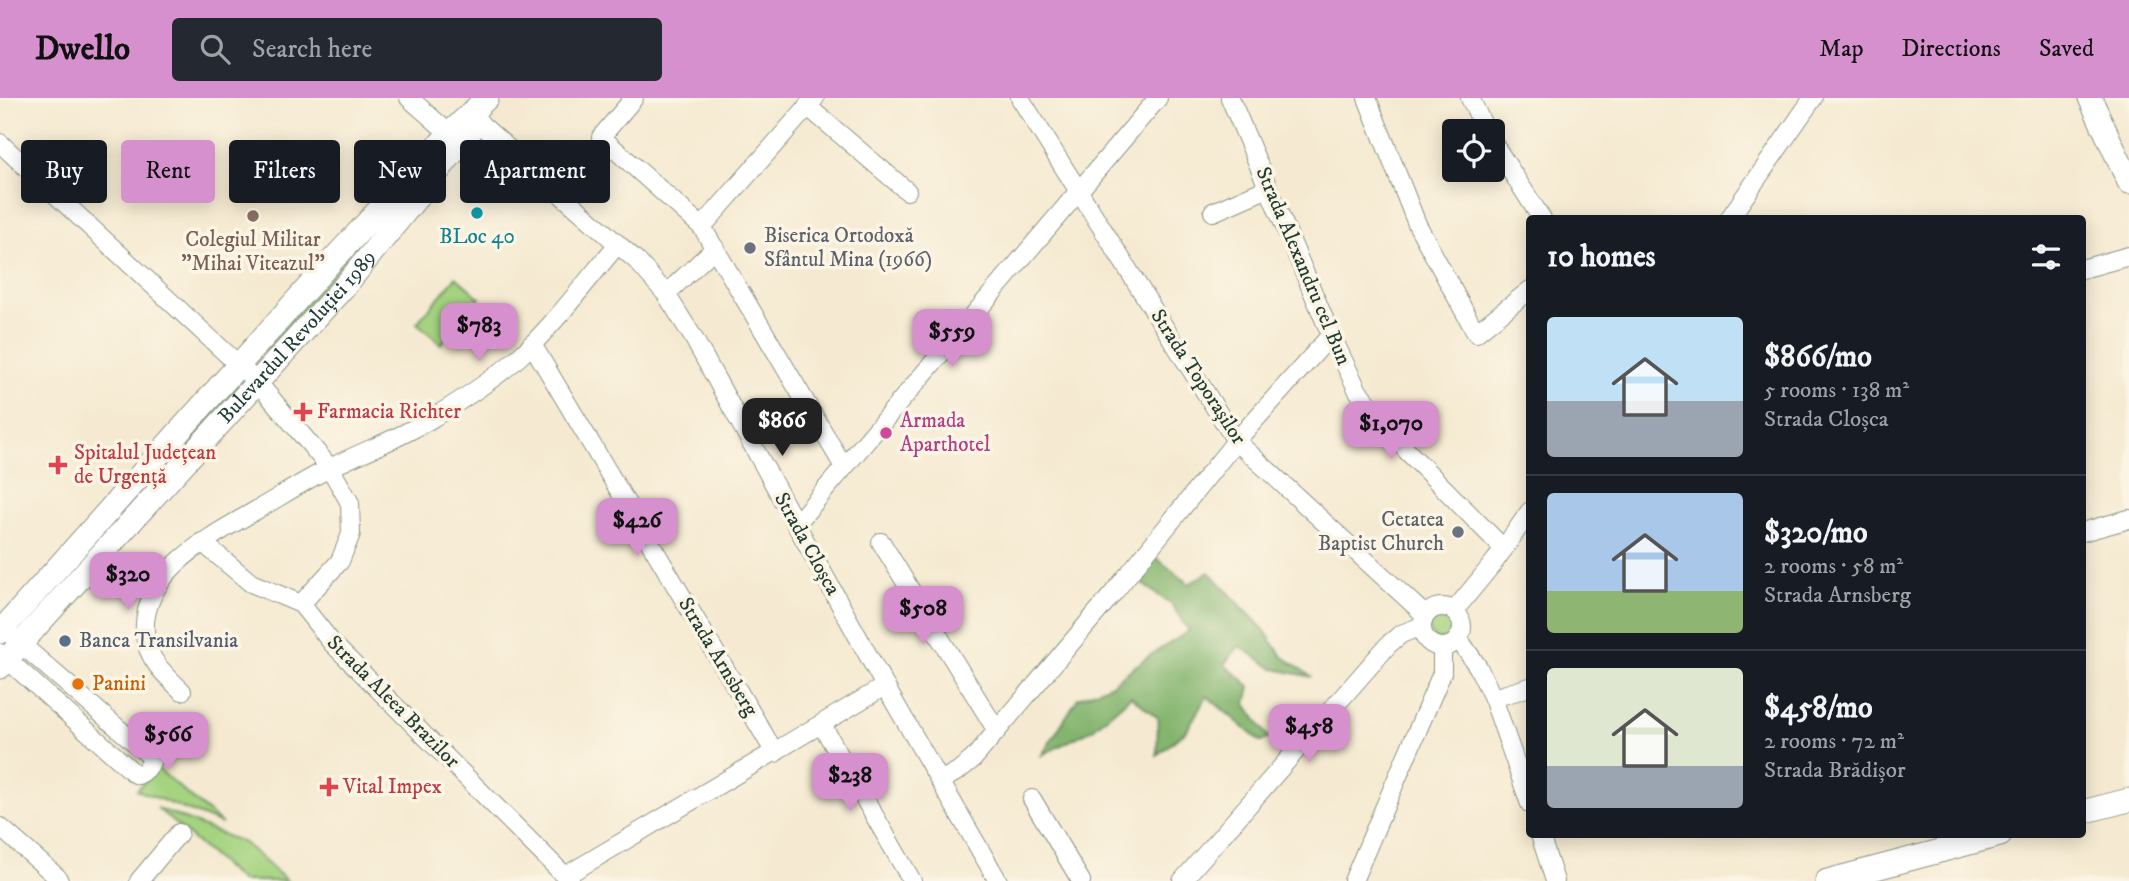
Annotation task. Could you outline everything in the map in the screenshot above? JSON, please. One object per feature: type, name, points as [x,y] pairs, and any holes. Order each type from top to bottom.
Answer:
[{"type":"main road","name":"Bulevardul Revoluției 1989","points":[[1,628],[239,365],[455,139],[489,98]]},
{"type":"main road","points":[[2090,98],[2127,172]]},
{"type":"main road","name":"Bulevardul Revoluției 1989","points":[[16,648],[259,384],[349,281],[455,139]]},
{"type":"main road","points":[[2086,811],[2129,800]]},
{"type":"main road","points":[[1826,881],[1989,838]]},
{"type":"street","points":[[410,98],[455,139]]},
{"type":"street","points":[[634,98],[601,137],[702,227],[844,467]]},
{"type":"street","name":"Strada Toporașilor","points":[[1020,98],[1236,441],[1424,621]]},
{"type":"street","points":[[796,524],[1158,98]]},
{"type":"street","name":"Strada Alexandru cel Bun","points":[[1230,98],[1331,335],[1358,391],[1407,451],[1504,549]]},
{"type":"street","points":[[1367,98],[1417,224],[1476,333],[1526,293]]},
{"type":"street","points":[[1470,98],[1480,119]]},
{"type":"street","points":[[1732,215],[1813,98]]},
{"type":"street","points":[[702,227],[811,102],[906,191]]},
{"type":"street","name":"Strada Cloșca","points":[[474,118],[637,261],[666,294],[693,337],[885,686],[998,881]]},
{"type":"street","points":[[0,143],[259,384],[330,468],[351,503],[351,534],[340,561],[302,604],[251,583],[202,542]]},
{"type":"street","points":[[1505,162],[1539,215]]},
{"type":"street","points":[[1213,212],[1268,188]]},
{"type":"street","points":[[182,691],[164,674],[152,657],[145,637],[145,621],[154,594],[185,556],[202,542],[330,468],[432,418],[511,364],[532,344],[618,244]]},
{"type":"street","points":[[666,294],[715,248]]},
{"type":"street","points":[[2086,268],[2129,256]]},
{"type":"street","points":[[940,781],[973,759],[1236,441],[1331,335]]},
{"type":"street","name":"Strada Arnsberg","points":[[532,344],[775,753]]},
{"type":"street","points":[[1454,611],[1526,517]]},
{"type":"street","points":[[2086,531],[2129,519]]},
{"type":"street","points":[[881,542],[997,731]]},
{"type":"street","name":"Strada Aleea Brazilor","points":[[302,604],[332,643],[568,879]]},
{"type":"street","points":[[1442,607],[1454,611],[1462,627],[1458,638],[1454,643],[1442,647],[1430,643],[1422,632],[1430,610],[1442,607]]},
{"type":"street","points":[[1182,881],[1388,645],[1424,621]]},
{"type":"street","points":[[1,628],[16,648],[134,773],[138,775],[151,764],[149,756],[16,648]]},
{"type":"street","points":[[1458,638],[1478,667],[1493,698],[1526,793]]},
{"type":"street","points":[[1353,881],[1442,673],[1442,647]]},
{"type":"street","points":[[568,879],[885,686]]},
{"type":"street","points":[[1493,698],[1526,689]]},
{"type":"street","points":[[822,725],[912,881]]},
{"type":"street","points":[[1032,799],[1081,881]]},
{"type":"street","points":[[0,827],[59,881]]},
{"type":"street","points":[[139,881],[179,833]]},
{"type":"street","points":[[1541,838],[1555,881]]},
{"type":"green space","points":[[393,203],[405,203],[272,354],[265,348]]},
{"type":"green space","points":[[456,277],[480,298],[441,344],[417,323]]},
{"type":"green space","points":[[234,382],[239,388],[36,618],[29,612]]},
{"type":"green space","points":[[1154,556],[1189,584],[1209,572],[1264,630],[1282,656],[1312,677],[1274,669],[1239,646],[1224,664],[1250,686],[1246,704],[1269,738],[1261,742],[1207,696],[1186,731],[1157,755],[1158,718],[1131,696],[1093,729],[1042,755],[1078,698],[1110,685],[1189,631],[1171,604],[1138,581]]},
{"type":"green space","points":[[1442,614],[1451,618],[1455,627],[1451,636],[1442,640],[1433,636],[1429,627],[1433,618]]},
{"type":"green space","points":[[157,768],[222,824],[137,790]]},
{"type":"green space","points":[[157,808],[244,843],[287,881],[241,881]]},
{"type":"place","name":"BLoc 40","points":[[477,213]]},
{"type":"place","name":"Colegiul Militar \"Mihai Viteazul\"","points":[[253,216]]},
{"type":"place","name":"Biserica Ortodoxă Sfântul Mina (1966)","points":[[750,248]]},
{"type":"place","name":"Farmacia Richter","points":[[303,412]]},
{"type":"place","name":"Armada Aparthotel","points":[[886,433]]},
{"type":"place","name":"Spitalul Județean de Urgență","points":[[58,465]]},
{"type":"place","name":"Cetatea Baptist Church","points":[[1458,532]]},
{"type":"place","name":"Banca Transilvania","points":[[65,641]]},
{"type":"place","name":"Panini","points":[[78,684]]},
{"type":"place","name":"Vital Impex","points":[[329,787]]}]
